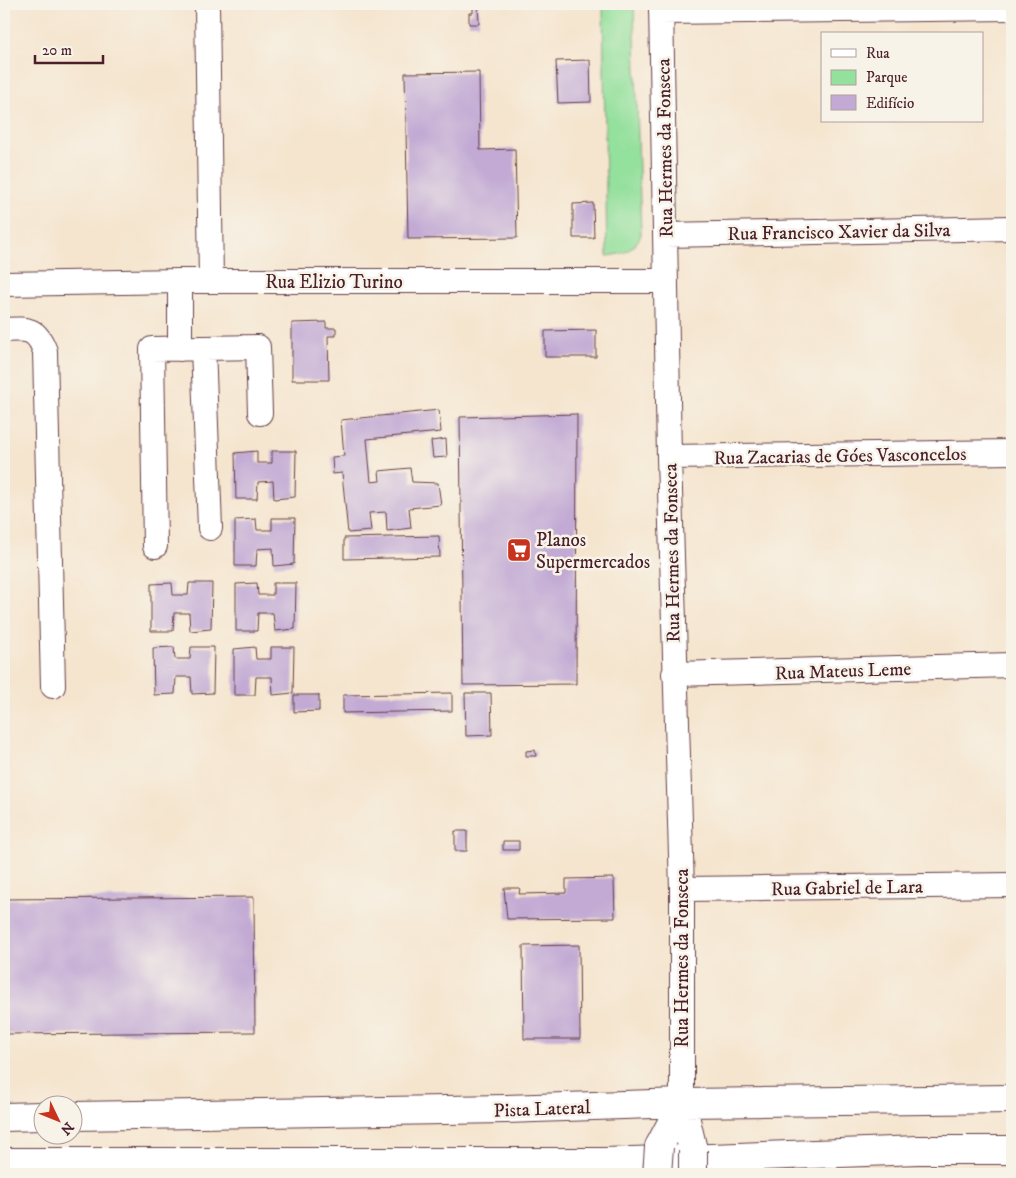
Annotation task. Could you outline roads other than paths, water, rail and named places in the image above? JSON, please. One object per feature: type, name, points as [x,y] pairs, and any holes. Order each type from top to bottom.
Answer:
[{"type":"main road","name":"Pista Lateral","points":[[82,1116],[506,1109],[682,1103],[1012,1099]]},
{"type":"main road","points":[[657,1174],[659,1147],[682,1103]]},
{"type":"main road","points":[[682,1103],[693,1162]]},
{"type":"main road","points":[[4,1117],[32,1116]]},
{"type":"main road","points":[[4,1162],[597,1162],[918,1150],[1012,1150]]},
{"type":"street","points":[[207,4],[211,281]]},
{"type":"street","points":[[661,8],[1012,8]]},
{"type":"street","name":"Rua Hermes da Fonseca","points":[[661,8],[674,674],[682,889],[682,1103]]},
{"type":"street","name":"Rua Francisco Xavier da Silva","points":[[665,235],[1012,228]]},
{"type":"street","points":[[180,281],[192,348],[210,528]]},
{"type":"street","name":"Rua Elizio Turino","points":[[4,284],[180,281],[665,281]]},
{"type":"street","points":[[4,330],[27,329],[40,339],[45,351],[53,686]]},
{"type":"street","points":[[155,546],[152,349],[258,347],[260,413]]},
{"type":"street","name":"Rua Zacarias de Góes Vasconcelos","points":[[669,457],[1012,452]]},
{"type":"street","name":"Rua Mateus Leme","points":[[674,674],[1012,665]]},
{"type":"street","name":"Rua Gabriel de Lara","points":[[682,889],[1012,885]]},
{"type":"place","name":"Planos Supermercados","points":[[519,550]]}]
